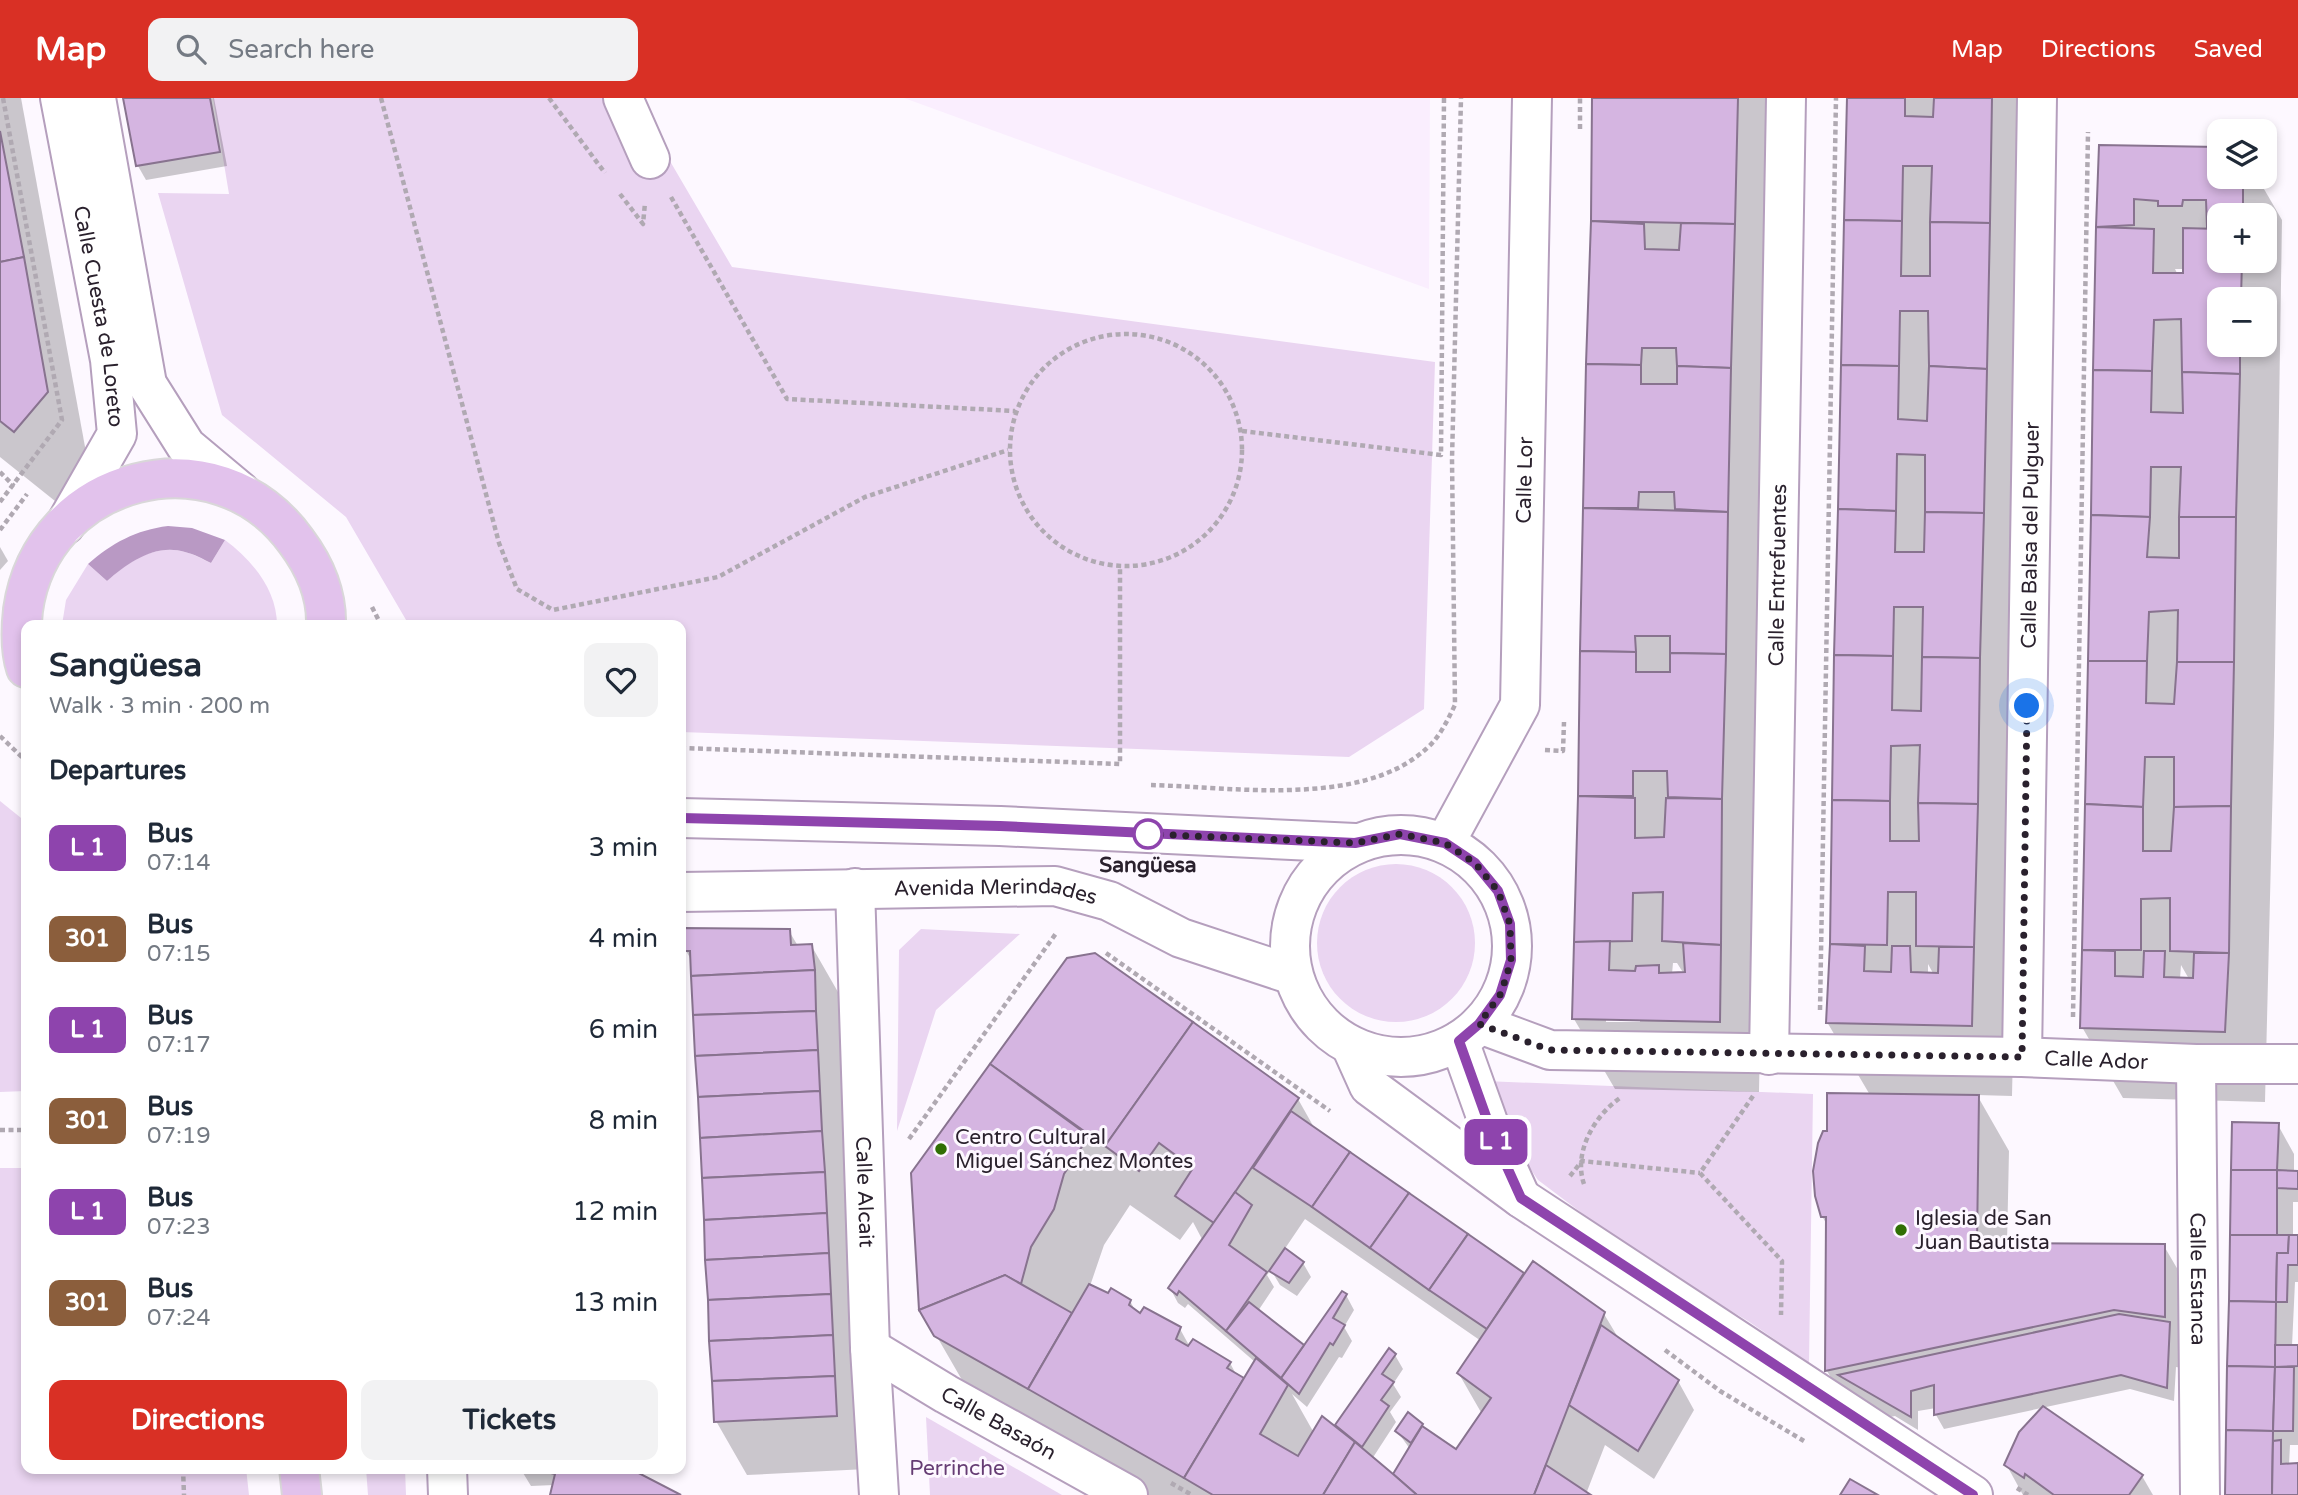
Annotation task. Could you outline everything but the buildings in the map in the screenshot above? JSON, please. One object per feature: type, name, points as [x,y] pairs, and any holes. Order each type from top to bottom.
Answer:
[{"type":"main road","points":[[17,665],[21,627],[13,593],[65,525],[103,495],[142,480],[192,478],[241,492],[282,521],[312,562],[326,610],[326,620]]},
{"type":"main road","points":[[300,1474],[302,1495]]},
{"type":"main road","points":[[326,1474],[328,1495]]},
{"type":"street","name":"Calle Cuesta de Loreto","points":[[60,98],[110,360],[117,434],[65,525]]},
{"type":"street","name":"Calle Cuesta de Loreto","points":[[96,98],[147,384],[186,446],[241,492]]},
{"type":"street","points":[[623,98],[650,159]]},
{"type":"street","name":"Calle Lor","points":[[1445,843],[1520,705],[1532,98]]},
{"type":"street","name":"Calle Entrefuentes","points":[[1769,1055],[1786,98]]},
{"type":"street","name":"Calle Balsa del Pulguer","points":[[2022,1057],[2037,98]]},
{"type":"street","points":[[686,818],[1000,826],[1355,843],[1400,834],[1445,843],[1475,863],[1498,891],[1510,924],[1511,960],[1500,995],[1469,1032],[1433,1052],[1405,1057],[1378,1055],[1350,1046],[1325,1028],[1305,1004],[1293,975],[1289,936],[1300,898],[1323,866],[1355,843]]},
{"type":"street","name":"Avenida Merindades","points":[[686,892],[1055,886],[1109,901],[1181,938],[1293,975]]},
{"type":"street","name":"Calle Alcait","points":[[855,888],[870,1349],[879,1495]]},
{"type":"street","points":[[1469,1032],[1493,1136],[1521,1198]]},
{"type":"street","name":"Calle Ador","points":[[1469,1032],[1550,1050],[2298,1064]]},
{"type":"street","points":[[1350,1046],[1369,1086],[1521,1198],[1973,1495]]},
{"type":"street","name":"Calle Estanca","points":[[2196,1064],[2200,1495]]},
{"type":"street","name":"Calle Basaón","points":[[870,1349],[1128,1495]]},
{"type":"street","points":[[447,1474],[448,1495]]},
{"type":"path","points":[[0,502],[62,420],[3,98]]},
{"type":"path","points":[[381,98],[499,542],[517,589],[553,610],[718,577],[865,497],[1008,450]]},
{"type":"path","points":[[1242,431],[1441,455],[1444,98]]},
{"type":"path","points":[[1440,734],[1455,705],[1452,459],[1461,98]]},
{"type":"path","points":[[1820,1015],[1836,98]]},
{"type":"path","points":[[2073,1022],[2088,132]]},
{"type":"path","points":[[650,159],[787,399],[1015,411]]},
{"type":"path","points":[[1139,333],[1176,344],[1208,365],[1230,395],[1242,431],[1242,469],[1229,505],[1207,535],[1175,556],[1138,566],[1100,564],[1065,550],[1034,524],[1015,490],[1008,450],[1015,411],[1034,376],[1065,350],[1102,335],[1139,333]]},
{"type":"path","points":[[0,472],[14,486]]},
{"type":"path","points":[[686,748],[1120,764],[1120,567]]},
{"type":"path","points":[[370,602],[379,620]]},
{"type":"path","points":[[0,736],[21,756]]},
{"type":"path","points":[[908,1140],[1064,923]]},
{"type":"path","points":[[1105,952],[1336,1116]]},
{"type":"path","points":[[1587,1192],[1582,1180],[1583,1148],[1607,1108],[1627,1095]]},
{"type":"path","points":[[1700,1173],[1754,1096]]},
{"type":"path","points":[[0,1130],[21,1130]]},
{"type":"path","points":[[1582,1161],[1700,1173],[1783,1261],[1781,1322]]},
{"type":"path","points":[[1656,1343],[1720,1391],[1809,1444]]},
{"type":"path","points":[[183,1474],[184,1495]]},
{"type":"path","points":[[2016,1488],[2028,1495]]},
{"type":"shaded area","points":[[904,98],[1430,98],[1429,289]]},
{"type":"shaded area","points":[[168,526],[192,528],[225,540],[211,563],[188,553],[163,550],[143,556],[107,581],[88,564],[125,539]]},
{"type":"green space","points":[[213,98],[633,98],[732,267],[1435,362],[1424,709],[1349,757],[686,732],[686,620],[406,620],[346,517],[222,415],[158,193],[229,194]]},
{"type":"green space","points":[[225,540],[245,557],[261,577],[273,600],[277,620],[63,620],[66,600],[88,564],[107,581],[133,561],[163,550],[188,553],[211,563]]},
{"type":"green space","points":[[0,801],[21,818],[21,1091],[0,1092]]},
{"type":"green space","points":[[1396,864],[1426,870],[1452,887],[1469,913],[1475,943],[1469,973],[1452,999],[1426,1016],[1396,1022],[1366,1016],[1340,999],[1323,973],[1317,943],[1323,913],[1340,887],[1366,870]]},
{"type":"green space","points":[[921,929],[1020,934],[936,1010],[897,1131],[899,950]]},
{"type":"green space","points":[[1485,1081],[1813,1094],[1809,1363],[1748,1321],[1678,1280],[1611,1235],[1538,1180],[1516,1148]]},
{"type":"green space","points":[[0,1168],[21,1168],[21,1474],[247,1474],[249,1495],[0,1495]]},
{"type":"green space","name":"Perrinche","points":[[926,1417],[1062,1495],[930,1495]]},
{"type":"green space","points":[[366,1474],[405,1474],[406,1495],[368,1495]]},
{"type":"bus line","points":[[686,818],[1000,826],[1355,843],[1400,834],[1445,843],[1475,863],[1498,891],[1510,924],[1511,960],[1500,995],[1479,1024],[1459,1041],[1493,1136],[1521,1198],[1973,1495]]},
{"type":"place","name":"Sangüesa","points":[[1148,834]]},
{"type":"place","name":"Centro Cultural Miguel Sánchez Montes","points":[[941,1149]]},
{"type":"place","name":"Iglesia de San Juan Bautista","points":[[1901,1230]]},
{"type":"route","points":[[1148,834],[1355,843],[1400,834],[1445,843],[1475,863],[1498,891],[1510,924],[1511,960],[1506,978],[1500,995],[1479,1024],[1550,1050],[2022,1057],[2027,706]]}]
